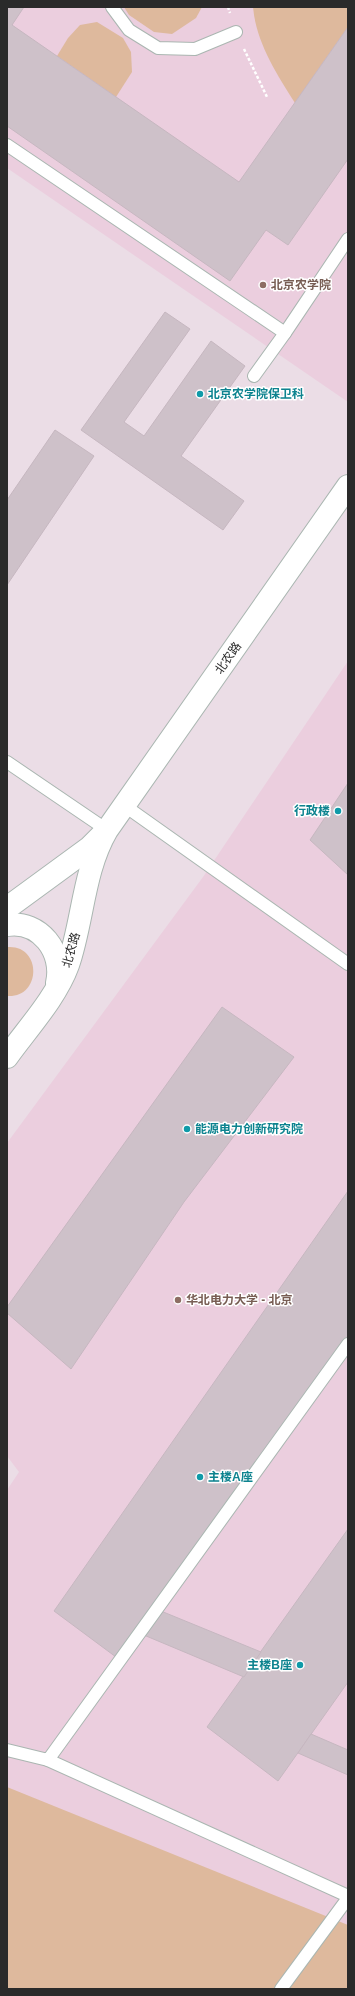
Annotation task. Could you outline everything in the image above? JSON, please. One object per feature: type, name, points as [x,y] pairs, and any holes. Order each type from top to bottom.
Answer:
[{"type":"street","name":"北农路","points":[[7,908],[89,848],[107,830],[348,486]]},
{"type":"street","name":"北农路","points":[[7,1058],[62,979],[71,955],[93,863],[97,850],[107,830]]},
{"type":"street","points":[[7,924],[21,924],[32,927],[41,933],[48,942],[58,963],[59,975],[55,990]]},
{"type":"lane","points":[[112,7],[129,30],[158,48],[195,49],[236,32]]},
{"type":"lane","points":[[7,145],[285,333]]},
{"type":"lane","points":[[254,376],[285,333],[348,239]]},
{"type":"lane","points":[[7,762],[107,830]]},
{"type":"lane","points":[[125,806],[348,964]]},
{"type":"lane","points":[[48,1760],[348,1344]]},
{"type":"lane","points":[[7,1750],[48,1760],[348,1897],[282,1989]]},
{"type":"path","points":[[228,7],[236,32],[267,97]]},
{"type":"shaded area","name":"北京农学院","points":[[7,7],[348,7],[348,402],[7,168]]},
{"type":"shaded area","points":[[124,7],[202,7],[196,18],[172,34],[154,32],[129,15]]},
{"type":"shaded area","points":[[253,7],[348,7],[348,27],[295,103],[268,57],[258,33]]},
{"type":"shaded area","points":[[97,22],[123,38],[131,52],[132,72],[116,97],[57,56],[68,38],[80,25]]},
{"type":"shaded area","name":"华北电力大学 - 北京","points":[[348,661],[348,1989],[7,1989],[7,1490],[19,1472],[7,1456],[7,1143],[203,877]]},
{"type":"shaded area","points":[[7,947],[18,948],[27,954],[32,962],[33,971],[32,981],[27,989],[18,994],[7,996]]},
{"type":"shaded area","points":[[7,1787],[348,1925],[348,1989],[7,1989]]},
{"type":"building","points":[[7,7],[24,7],[12,25],[239,182],[348,27],[348,159],[288,245],[266,230],[230,281],[7,126]]},
{"type":"building","name":"北京农学院保卫科","points":[[165,312],[190,329],[124,422],[144,436],[211,341],[245,366],[181,456],[244,501],[223,530],[81,430]]},
{"type":"building","points":[[55,430],[94,456],[7,585],[7,500]]},
{"type":"building","name":"行政楼","points":[[348,783],[348,875],[310,840]]},
{"type":"building","name":"能源电力创新研究院","points":[[222,1007],[294,1057],[184,1202],[71,1369],[7,1313],[7,1307]]},
{"type":"building","name":"主楼A座","points":[[348,1191],[348,1344],[120,1660],[54,1611]]},
{"type":"building","name":"主楼B座","points":[[348,1529],[348,1682],[278,1781],[207,1727]]},
{"type":"building","points":[[156,1609],[261,1652],[244,1677],[139,1633]]},
{"type":"building","points":[[311,1734],[348,1750],[348,1775],[298,1753]]},
{"type":"place","name":"北京农学院","points":[[263,285]]},
{"type":"place","name":"北京农学院保卫科","points":[[200,394]]},
{"type":"place","name":"行政楼","points":[[338,811]]},
{"type":"place","name":"能源电力创新研究院","points":[[187,1129]]},
{"type":"place","name":"华北电力大学 - 北京","points":[[178,1300]]},
{"type":"place","name":"主楼A座","points":[[200,1477]]},
{"type":"place","name":"主楼B座","points":[[300,1665]]}]
